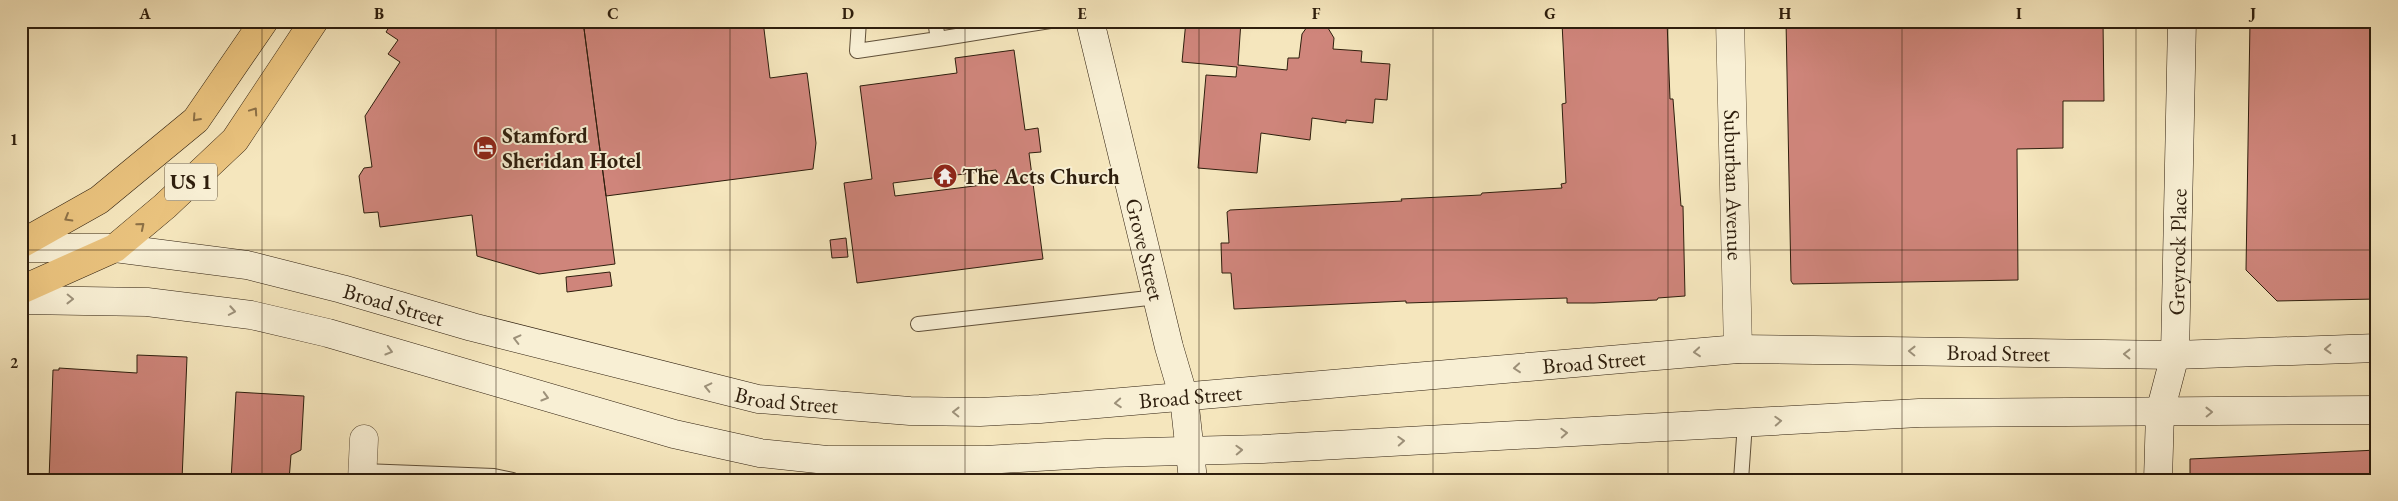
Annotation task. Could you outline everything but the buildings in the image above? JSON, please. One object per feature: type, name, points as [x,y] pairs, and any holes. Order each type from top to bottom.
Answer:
[{"type":"main road","name":"US 1","points":[[21,246],[99,200],[196,120],[264,21]]},
{"type":"main road","name":"US 1","points":[[21,290],[115,248],[165,206],[235,140],[314,21]]},
{"type":"main road","name":"Grove Street","points":[[1090,21],[1157,297],[1184,398],[1193,480]]},
{"type":"main road","name":"Suburban Avenue","points":[[1730,21],[1738,348]]},
{"type":"main road","name":"Greyrock Place","points":[[2158,480],[2160,412],[2175,355],[2182,21]]},
{"type":"main road","name":"Broad Street","points":[[21,246],[115,248],[220,260],[255,267],[472,327],[758,399],[910,411],[980,412],[1184,398],[1738,348],[2175,355],[2377,348]]},
{"type":"main road","name":"Broad Street","points":[[21,300],[70,299],[157,303],[223,310],[280,320],[674,434],[716,444],[790,457],[827,460],[985,460],[1096,453],[1190,452],[1919,413],[2377,410]]},
{"type":"main road","points":[[363,475],[364,439]]},
{"type":"lane","points":[[859,21],[858,50],[938,39],[994,26],[1050,21]]},
{"type":"lane","points":[[934,21],[938,39]]},
{"type":"lane","points":[[918,324],[1157,297]]},
{"type":"lane","points":[[1742,480],[1744,423]]},
{"type":"lane","points":[[363,475],[494,476],[513,480]]},
{"type":"place","name":"Stamford Sheridan Hotel","points":[[485,148]]},
{"type":"place","name":"The Acts Church","points":[[945,176]]}]
